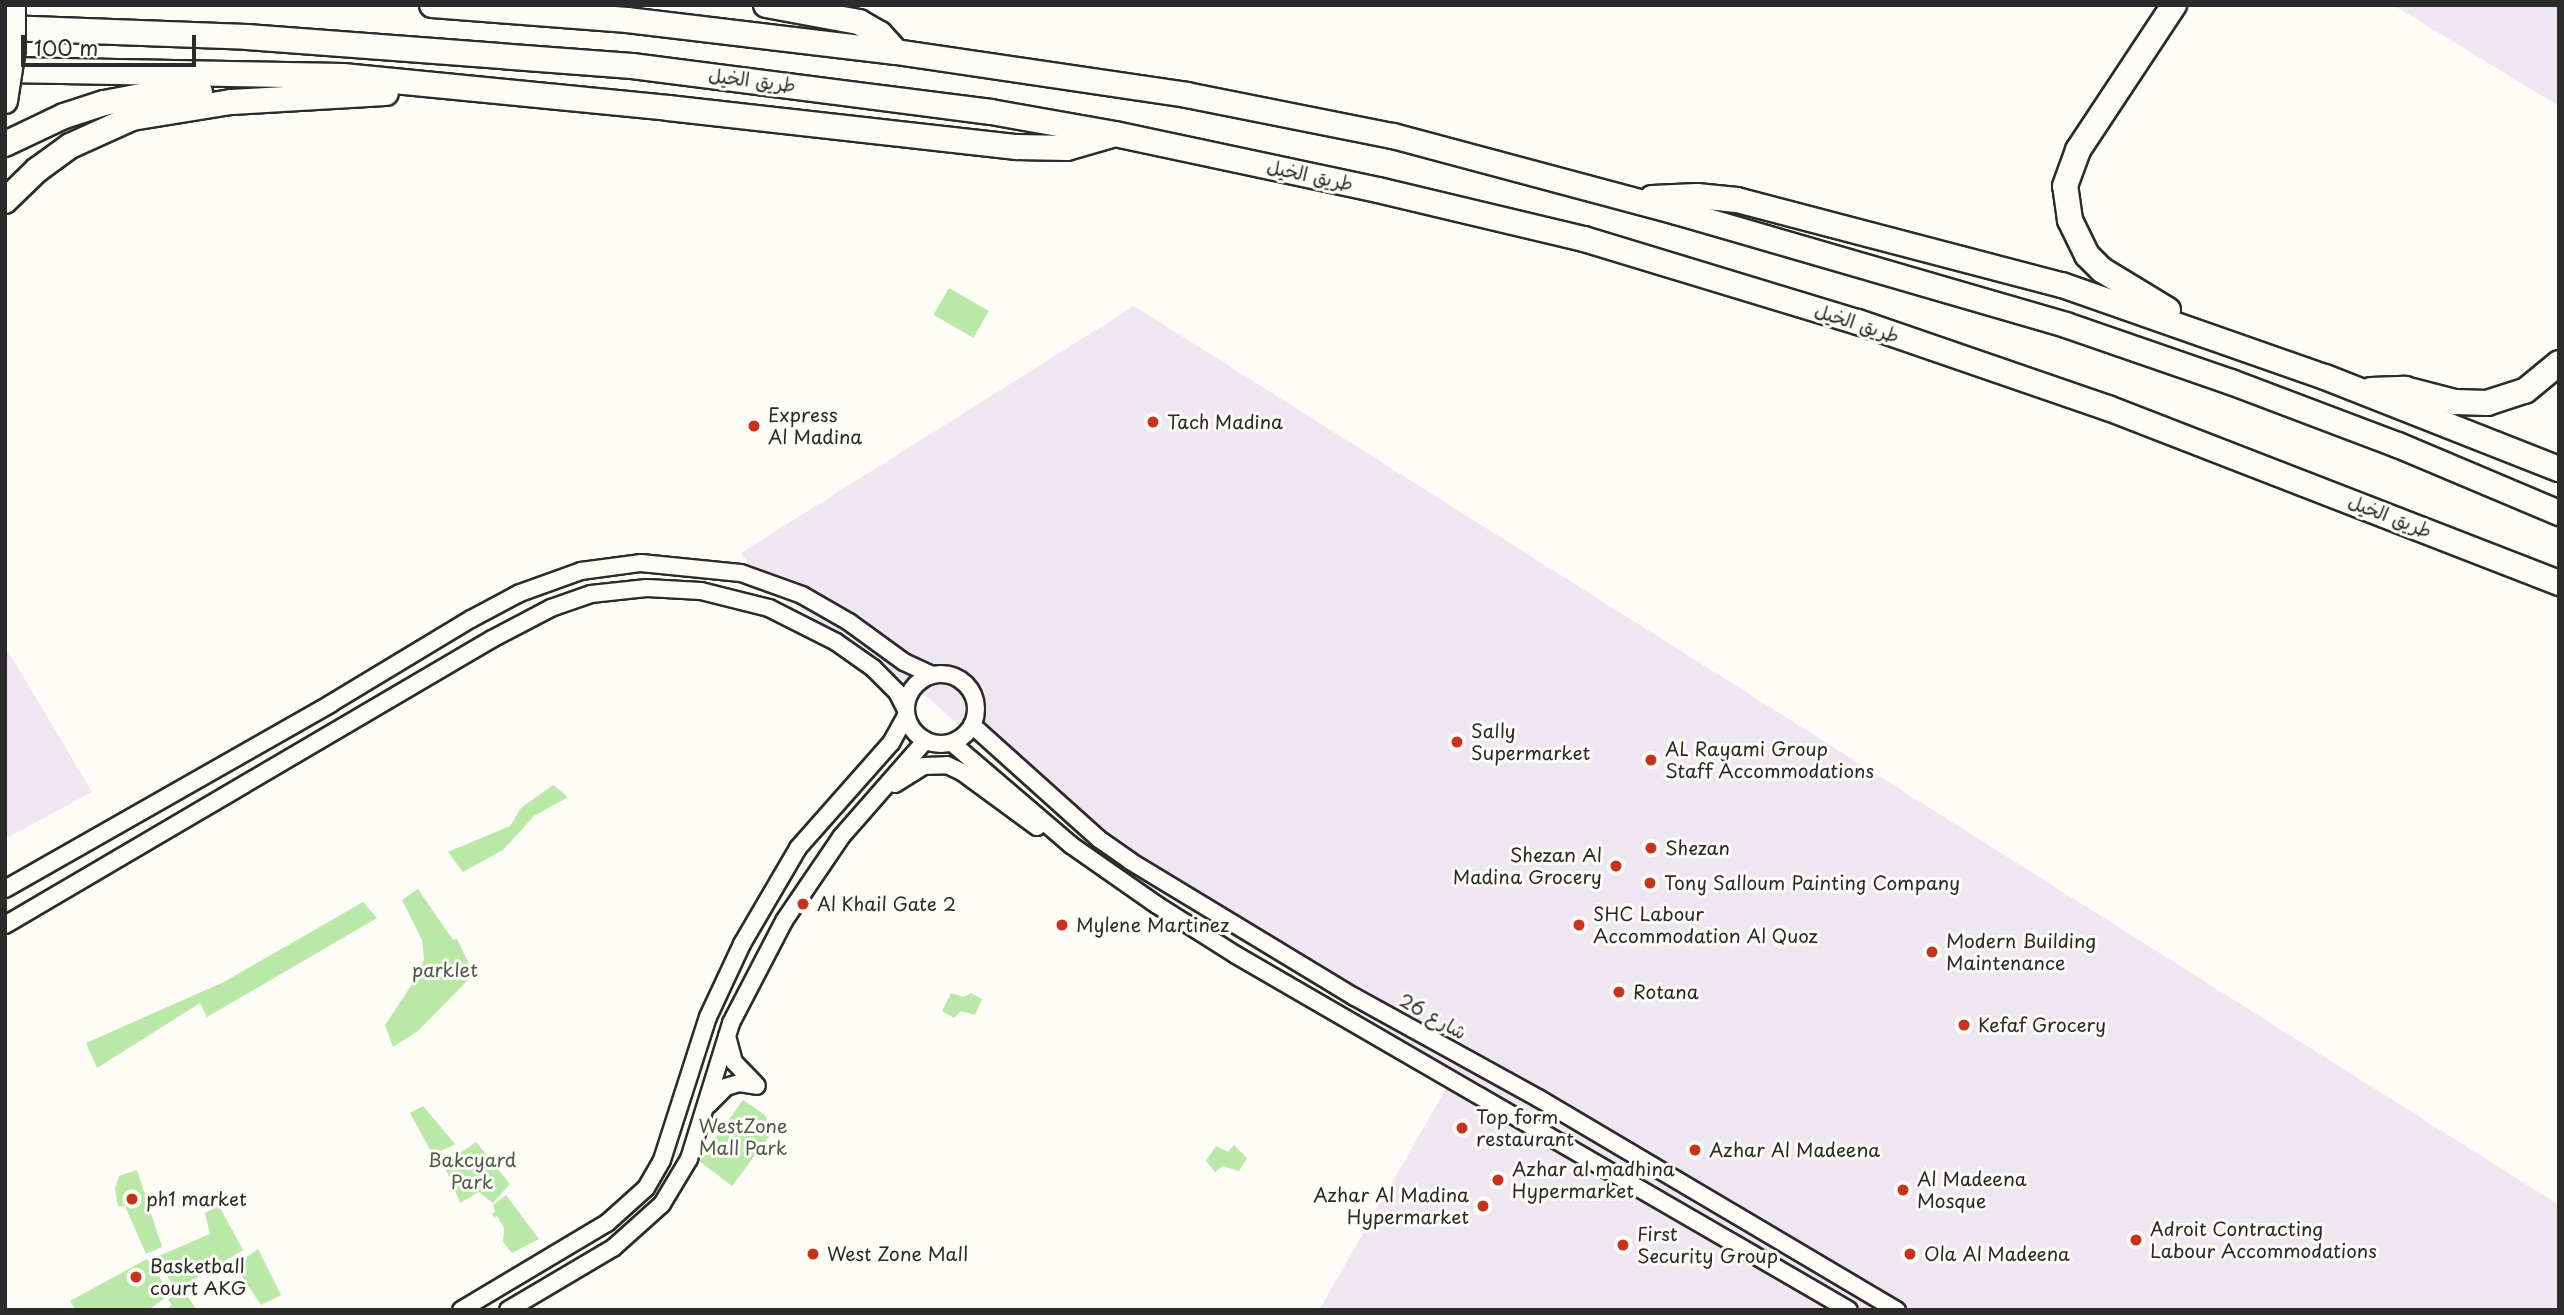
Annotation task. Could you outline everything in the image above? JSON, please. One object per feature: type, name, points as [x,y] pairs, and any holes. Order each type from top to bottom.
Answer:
[{"type":"highway","points":[[5,101],[13,49],[13,5]]},
{"type":"highway","points":[[432,5],[616,19],[896,52],[1187,95],[1393,136],[1637,201],[2066,325],[2385,440],[2559,513]]},
{"type":"highway","points":[[766,5],[859,22],[880,34],[896,52]]},
{"type":"highway","points":[[2174,5],[2078,150],[2069,172],[2066,197],[2077,237],[2102,270],[2207,334]]},
{"type":"highway","name":"طريق الخيل","points":[[5,28],[247,37],[632,66],[879,96],[1115,134],[1378,190],[1584,239],[1858,322],[2108,408],[2559,583]]},
{"type":"highway","points":[[5,70],[343,76],[668,108],[984,145],[1068,148],[1115,134]]},
{"type":"highway","points":[[5,144],[64,116],[125,99],[168,93],[306,86],[343,76]]},
{"type":"highway","points":[[5,201],[37,170],[70,146],[108,127],[141,116],[231,102],[419,90],[440,86]]},
{"type":"highway","points":[[1637,201],[1697,196],[1756,204],[2039,278],[2207,334],[2559,469]]},
{"type":"highway","points":[[2360,391],[2405,389],[2455,402],[2487,403],[2525,391],[2559,363]]},
{"type":"street","points":[[5,889],[236,755],[330,704],[471,619],[520,593],[581,571],[641,563],[741,573],[802,595],[849,622],[904,662],[932,675],[954,677],[971,692],[975,702],[972,725],[964,736],[952,743],[939,745],[925,741],[915,734],[897,692],[873,668],[836,642],[769,608],[701,591],[648,589],[591,594],[551,608],[492,639],[5,925]]},
{"type":"street","points":[[461,1310],[607,1223],[635,1200],[662,1160],[702,1037],[730,966],[798,848],[891,743],[916,683],[932,675]]},
{"type":"street","name":"شارع 26","points":[[972,725],[1099,839],[1355,997],[1538,1098],[1897,1310]]},
{"type":"street","points":[[508,1310],[607,1253],[650,1217],[681,1175],[727,1036],[750,982],[797,899],[841,838],[925,741]]},
{"type":"street","points":[[952,743],[1071,845],[1135,891],[1236,955],[1850,1310]]},
{"type":"street","points":[[876,798],[917,769],[947,765],[962,772],[1039,829],[1071,845]]},
{"type":"street","points":[[1236,955],[1240,938],[1252,934]]},
{"type":"street","points":[[704,1110],[726,1087],[745,1083],[757,1086],[734,1062],[727,1036]]},
{"type":"street","points":[[702,1037],[705,1053],[716,1067]]},
{"type":"shaded area","points":[[2393,5],[2559,5],[2559,106]]},
{"type":"shaded area","points":[[1134,306],[2559,1205],[2559,1310],[1319,1310],[1456,1071],[1102,858],[931,700],[758,579],[741,553]]},
{"type":"shaded area","points":[[5,646],[92,792],[5,839]]},
{"type":"green space","points":[[949,288],[989,311],[973,338],[934,315]]},
{"type":"green space","points":[[553,785],[568,797],[534,816],[503,850],[463,872],[448,852],[510,826],[521,808]]},
{"type":"green space","name":"parklet","points":[[418,889],[453,940],[457,939],[471,968],[470,978],[418,1031],[393,1047],[385,1025],[417,977],[424,959],[422,940],[402,900]]},
{"type":"green space","points":[[363,902],[377,918],[207,1017],[200,1003],[97,1068],[86,1043],[224,982]]},
{"type":"green space","points":[[951,993],[964,997],[971,993],[982,999],[975,1015],[961,1011],[954,1018],[942,1011]]},
{"type":"green space","name":"WestZone Mall Park","points":[[743,1100],[765,1115],[773,1131],[732,1186],[699,1161]]},
{"type":"green space","points":[[423,1106],[455,1144],[433,1155],[410,1113]]},
{"type":"green space","name":"Bakcyard Park","points":[[476,1142],[510,1184],[493,1203],[479,1192],[460,1203],[444,1165]]},
{"type":"green space","points":[[1234,1145],[1247,1158],[1239,1171],[1223,1166],[1215,1172],[1206,1161],[1216,1146],[1228,1152]]},
{"type":"green space","points":[[137,1170],[162,1247],[146,1254],[125,1206],[118,1206],[115,1189],[119,1176]]},
{"type":"green space","points":[[506,1195],[539,1239],[512,1253],[503,1242],[504,1228],[497,1216],[495,1218],[492,1214],[495,1212],[493,1205]]},
{"type":"green space","points":[[219,1206],[243,1250],[177,1290],[154,1258],[210,1234],[205,1213]]},
{"type":"green space","points":[[258,1249],[281,1295],[261,1305],[235,1266]]},
{"type":"green space","name":"Basketball court AKG","points":[[147,1259],[171,1294],[148,1310],[76,1310],[70,1301]]},
{"type":"green space","points":[[182,1289],[197,1310],[165,1310],[172,1305],[168,1300]]},
{"type":"place","name":"Tach Madina","points":[[1153,422]]},
{"type":"place","name":"Express Al Madina","points":[[754,426]]},
{"type":"place","name":"Sally Supermarket","points":[[1457,742]]},
{"type":"place","name":"AL Rayami Group Staff Accommodations","points":[[1651,760]]},
{"type":"place","name":"Shezan","points":[[1651,848]]},
{"type":"place","name":"Shezan Al Madina Grocery","points":[[1616,866]]},
{"type":"place","name":"Tony Salloum Painting Company","points":[[1650,883]]},
{"type":"place","name":"Al Khail Gate 2","points":[[803,904]]},
{"type":"place","name":"Mylene Martinez","points":[[1062,925]]},
{"type":"place","name":"SHC Labour Accommodation Al Quoz","points":[[1579,925]]},
{"type":"place","name":"Modern Building Maintenance","points":[[1932,952]]},
{"type":"place","name":"Rotana","points":[[1619,992]]},
{"type":"place","name":"Kefaf Grocery","points":[[1964,1025]]},
{"type":"place","name":"Top form restaurant","points":[[1462,1128]]},
{"type":"place","name":"Azhar Al Madeena","points":[[1695,1150]]},
{"type":"place","name":"Azhar al madhina Hypermarket","points":[[1498,1180]]},
{"type":"place","name":"Al Madeena Mosque","points":[[1903,1190]]},
{"type":"place","name":"ph1 market","points":[[132,1199]]},
{"type":"place","name":"Azhar Al Madina Hypermarket","points":[[1483,1206]]},
{"type":"place","name":"Adroit Contracting Labour Accommodations","points":[[2136,1240]]},
{"type":"place","name":"First Security Group","points":[[1623,1245]]},
{"type":"place","name":"West Zone Mall","points":[[813,1254]]},
{"type":"place","name":"Ola Al Madeena","points":[[1910,1254]]},
{"type":"place","name":"Basketball court AKG","points":[[136,1277]]}]
